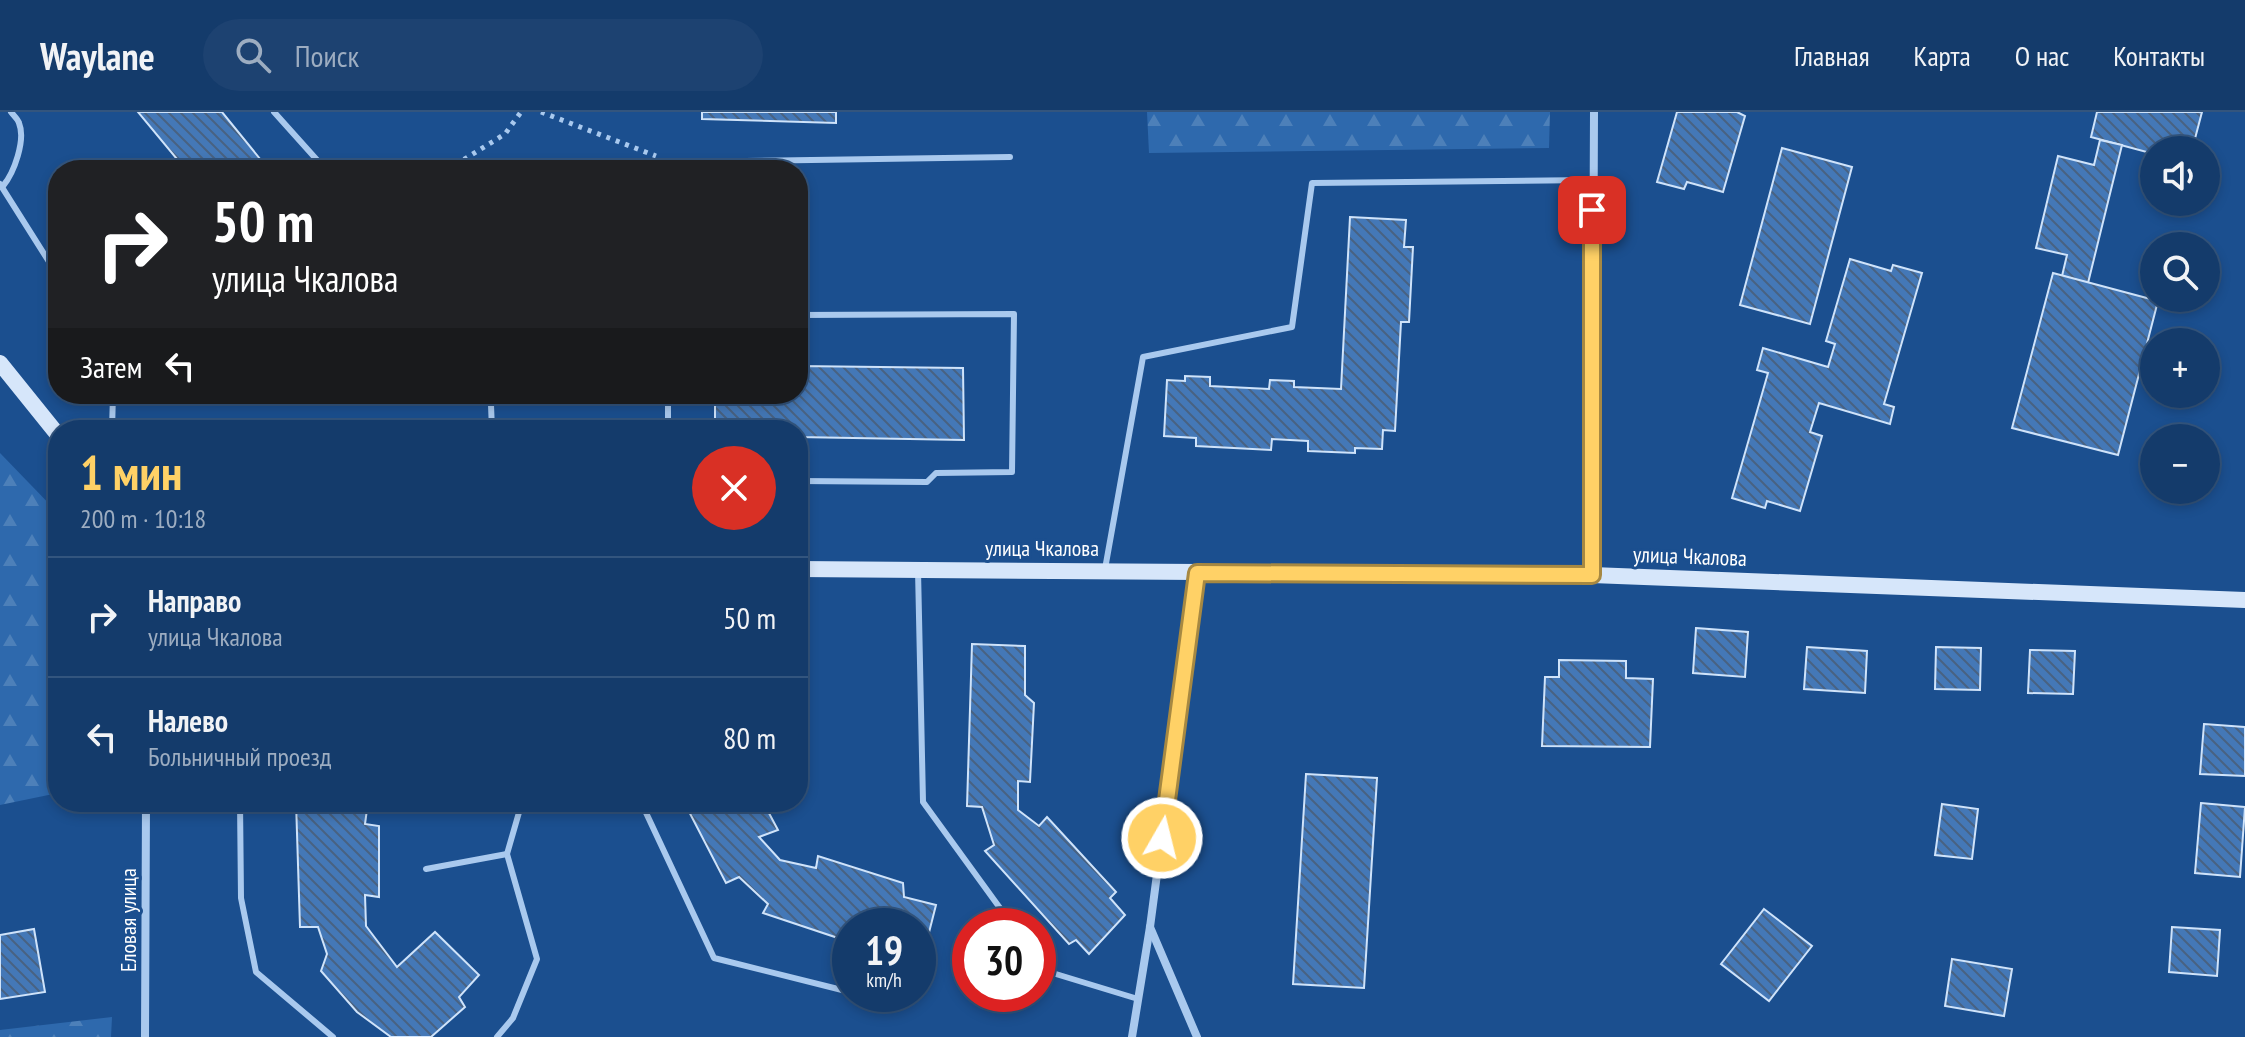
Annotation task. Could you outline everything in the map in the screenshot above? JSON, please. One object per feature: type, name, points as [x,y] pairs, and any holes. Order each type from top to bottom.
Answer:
[{"type":"main road","points":[[0,363],[48,423]]},
{"type":"main road","name":"улица Чкалова","points":[[808,569],[1592,575],[2245,600]]},
{"type":"street","points":[[1592,575],[1594,112]]},
{"type":"street","points":[[1132,1037],[1150,927],[1197,573]]},
{"type":"street","name":"Еловая улица","points":[[145,1037],[146,812]]},
{"type":"street","points":[[1150,927],[1197,1037]]},
{"type":"lane","points":[[11,112],[20,124],[19,144],[14,173],[2,185],[48,260]]},
{"type":"lane","points":[[274,112],[317,160]]},
{"type":"lane","points":[[808,162],[1010,157]]},
{"type":"lane","points":[[1105,569],[1143,357],[1292,327],[1312,183],[1592,180]]},
{"type":"lane","points":[[808,315],[1014,314],[1012,472],[936,473],[927,482],[808,481]]},
{"type":"lane","points":[[918,570],[923,802],[1000,908]]},
{"type":"lane","points":[[240,812],[241,898],[256,972],[333,1037]]},
{"type":"lane","points":[[497,1037],[513,1018],[537,959],[507,854],[519,812]]},
{"type":"lane","points":[[646,812],[714,958],[832,988]]},
{"type":"lane","points":[[426,869],[507,854]]},
{"type":"lane","points":[[1056,974],[1138,999]]},
{"type":"path","points":[[463,160],[505,134],[521,112]]},
{"type":"path","points":[[541,112],[657,160]]},
{"type":"green space","points":[[1147,112],[1550,112],[1549,148],[1149,153]]},
{"type":"green space","points":[[0,453],[48,503],[48,795],[0,805]]},
{"type":"green space","points":[[112,1017],[111,1037],[0,1037],[0,1030]]},
{"type":"building","points":[[138,112],[222,112],[261,160],[178,160]]},
{"type":"building","points":[[702,112],[836,112],[836,123],[702,119]]},
{"type":"building","points":[[1677,112],[1737,112],[1745,116],[1723,192],[1687,182],[1684,189],[1657,182]]},
{"type":"building","points":[[2097,112],[2202,112],[2196,136],[2140,136],[2140,150],[2091,137]]},
{"type":"building","points":[[2100,140],[2122,145],[2088,283],[2062,276],[2067,255],[2036,248],[2058,156],[2094,165]]},
{"type":"building","points":[[1782,148],[1852,167],[1810,324],[1740,305]]},
{"type":"building","points":[[1350,217],[1406,220],[1404,247],[1413,247],[1409,322],[1401,322],[1395,431],[1383,430],[1382,449],[1355,448],[1355,453],[1308,451],[1308,441],[1272,439],[1271,450],[1196,446],[1196,438],[1164,436],[1167,380],[1185,381],[1185,376],[1210,377],[1210,386],[1269,389],[1270,380],[1294,381],[1294,387],[1341,389]]},
{"type":"building","points":[[1850,259],[1891,271],[1893,265],[1922,273],[1884,404],[1894,407],[1890,424],[1819,403],[1810,432],[1822,436],[1800,511],[1767,501],[1765,508],[1732,498],[1768,373],[1757,370],[1763,348],[1828,367],[1835,344],[1826,341]]},
{"type":"building","points":[[2053,273],[2140,296],[2140,312],[2155,312],[2151,328],[2140,328],[2140,370],[2118,455],[2012,428]]},
{"type":"building","points":[[808,366],[963,368],[964,440],[808,437],[808,420],[715,420],[715,404],[808,404]]},
{"type":"building","points":[[1696,628],[1748,632],[1745,677],[1693,673]]},
{"type":"building","points":[[972,644],[1025,646],[1025,695],[1034,703],[1030,782],[1018,781],[1018,810],[1039,826],[1047,817],[1116,892],[1110,898],[1125,915],[1089,954],[1076,940],[1069,944],[1056,930],[1056,908],[1036,908],[985,851],[994,845],[982,807],[967,806]]},
{"type":"building","points":[[1807,647],[1867,651],[1865,693],[1804,689]]},
{"type":"building","points":[[1936,647],[1981,648],[1980,690],[1935,689]]},
{"type":"building","points":[[2030,650],[2075,651],[2073,694],[2028,693]]},
{"type":"building","points":[[1559,660],[1626,661],[1626,678],[1653,679],[1650,747],[1542,746],[1545,677],[1559,677]]},
{"type":"building","points":[[2204,724],[2245,727],[2245,776],[2200,774]]},
{"type":"building","points":[[1306,774],[1377,778],[1364,988],[1293,984]]},
{"type":"building","points":[[2201,803],[2245,807],[2240,877],[2195,873]]},
{"type":"building","points":[[1942,804],[1978,809],[1972,859],[1935,855]]},
{"type":"building","points":[[296,812],[367,812],[365,824],[379,826],[379,897],[365,895],[366,926],[397,967],[435,932],[479,975],[459,997],[465,1007],[431,1037],[391,1037],[357,1012],[321,971],[327,954],[318,927],[300,927]]},
{"type":"building","points":[[689,812],[768,812],[778,830],[759,837],[780,860],[816,868],[818,856],[903,883],[904,897],[936,905],[935,908],[832,908],[832,936],[763,913],[768,904],[739,877],[726,883]]},
{"type":"building","points":[[1764,909],[1812,946],[1769,1001],[1721,964]]},
{"type":"building","points":[[2172,927],[2220,930],[2217,976],[2169,972]]},
{"type":"building","points":[[34,929],[45,992],[0,999],[0,935]]},
{"type":"building","points":[[1952,959],[2012,969],[2004,1016],[1945,1006]]},
{"type":"route","points":[[1162,838],[1197,573],[1592,575],[1592,210]]}]
